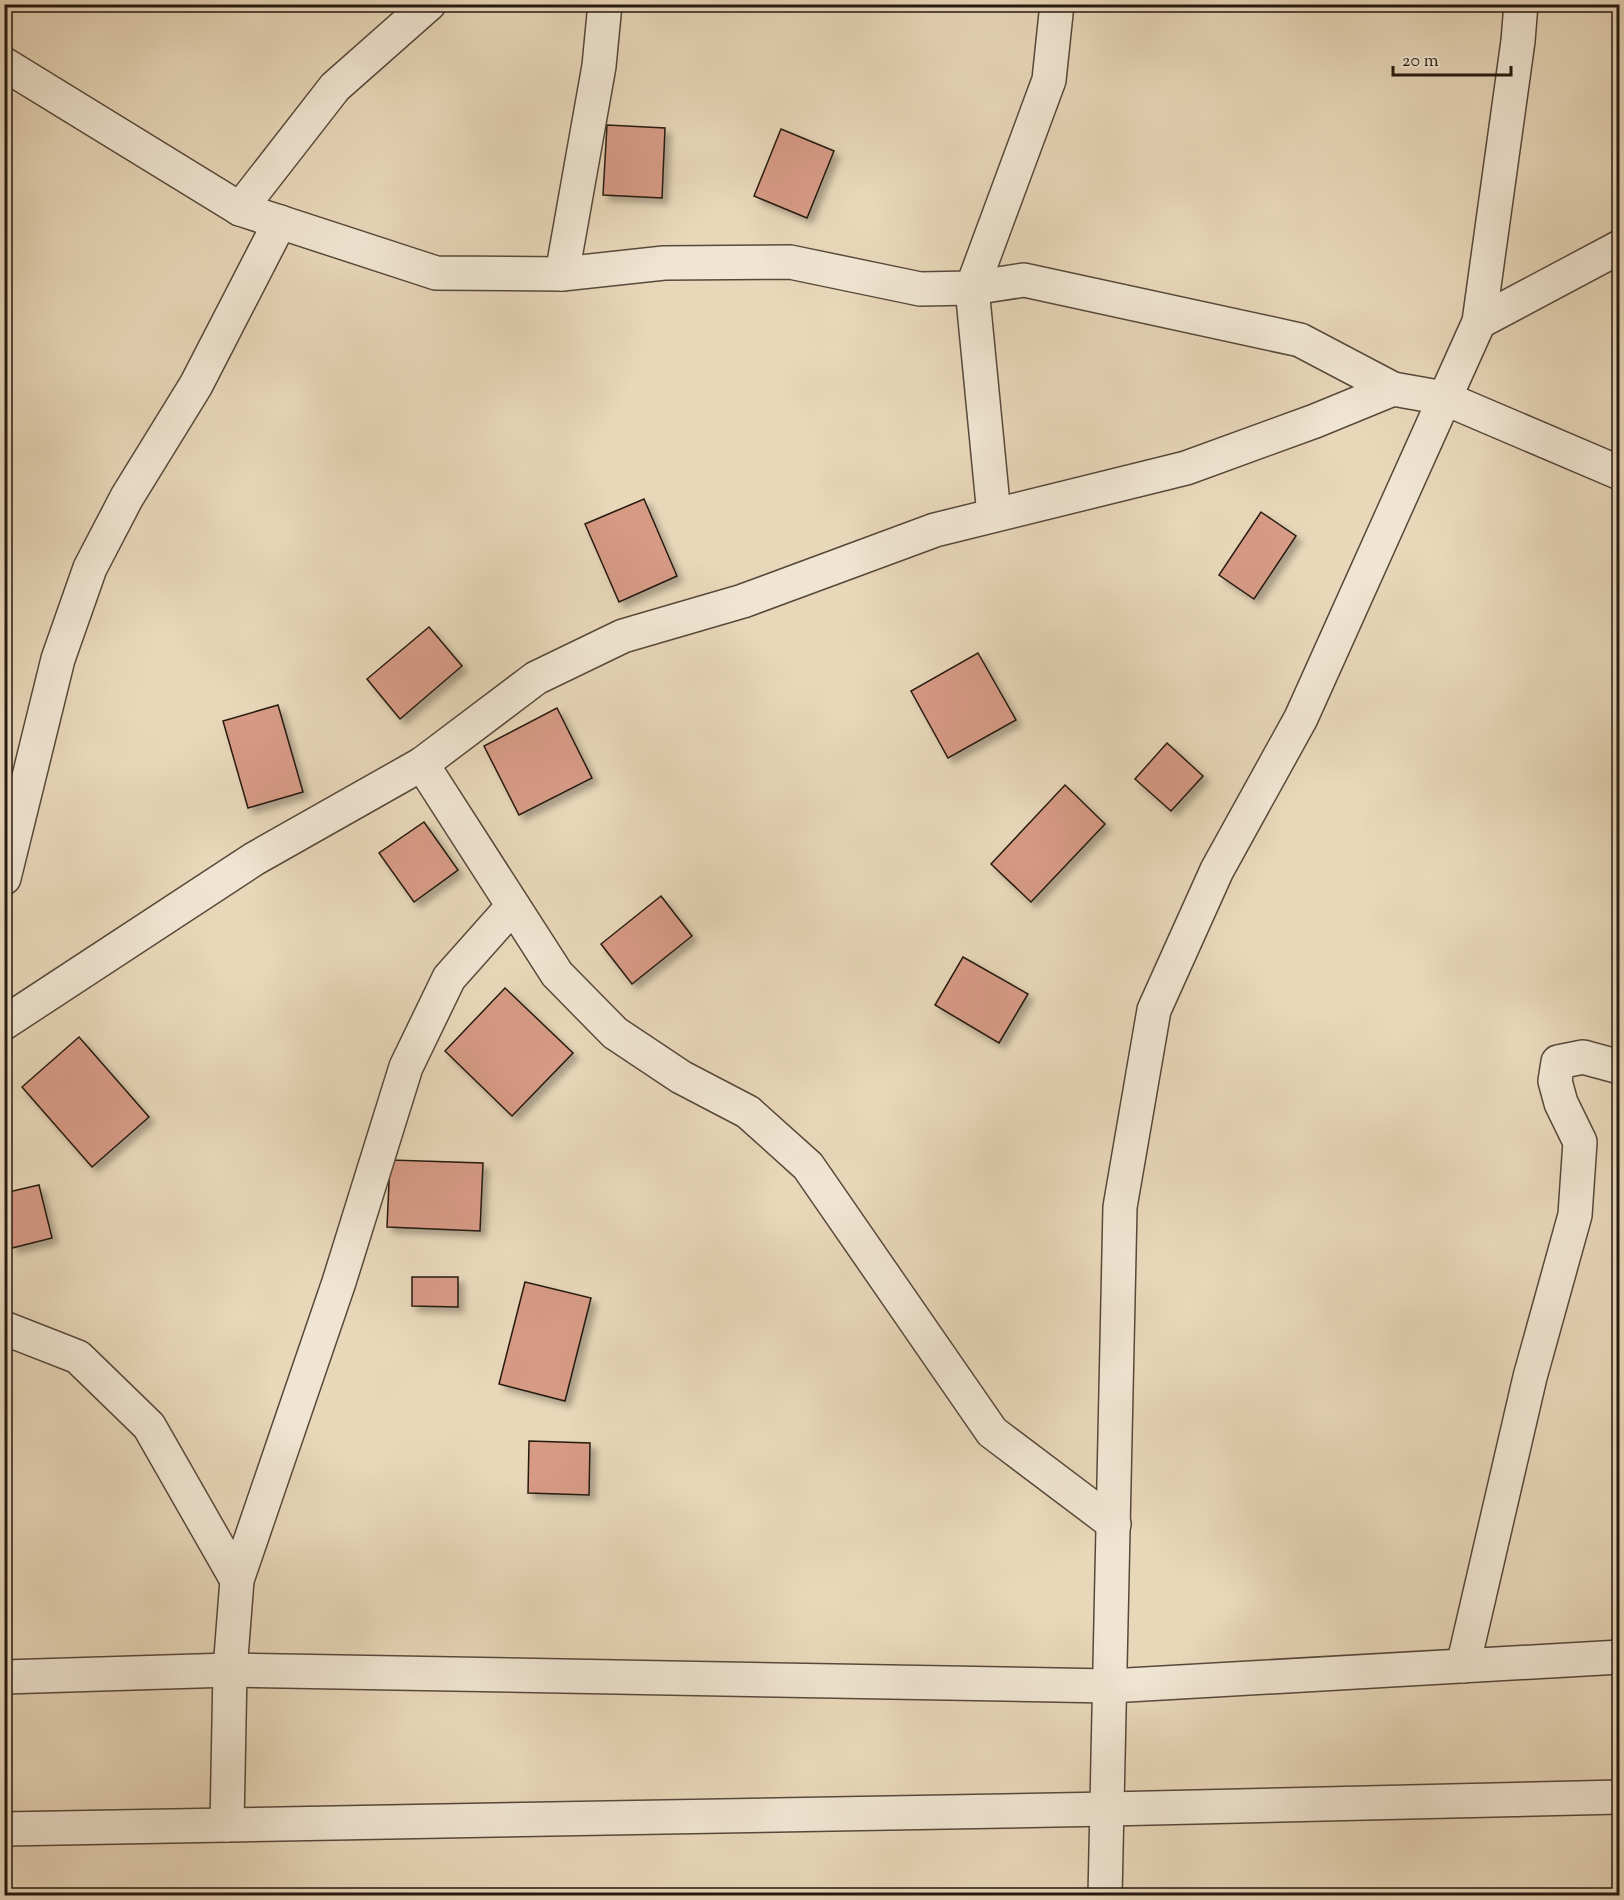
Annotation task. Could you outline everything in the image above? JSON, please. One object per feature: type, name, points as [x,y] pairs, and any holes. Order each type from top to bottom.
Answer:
[{"type":"street","points":[[240,209],[335,87],[429,4]]},
{"type":"street","points":[[562,274],[599,66],[605,4]]},
{"type":"street","points":[[993,515],[972,288],[1049,80],[1057,4]]},
{"type":"street","points":[[1105,1896],[1120,1207],[1154,1010],[1217,870],[1301,718],[1479,322],[1518,41],[1521,4]]},
{"type":"street","points":[[4,64],[240,209],[436,273],[562,274],[664,263],[790,262],[920,289],[972,288],[1024,280],[1300,340],[1393,389],[1444,398],[1620,473]]},
{"type":"street","points":[[4,878],[58,659],[90,568],[127,497],[196,386],[280,222]]},
{"type":"street","points":[[1479,322],[1620,247]]},
{"type":"street","points":[[4,1023],[254,859],[422,764],[536,678],[623,636],[743,601],[935,530],[1186,468],[1315,421],[1393,389]]},
{"type":"street","points":[[422,764],[557,974],[615,1033],[681,1077],[748,1112],[808,1166],[992,1432],[1114,1524]]},
{"type":"street","points":[[227,1825],[230,1670],[237,1580],[339,1282],[406,1067],[449,978],[513,906]]},
{"type":"street","points":[[1463,1666],[1530,1377],[1575,1215],[1580,1142],[1561,1103],[1555,1081],[1558,1062],[1583,1057],[1620,1066]]},
{"type":"street","points":[[4,1328],[78,1357],[148,1426],[237,1580]]},
{"type":"street","points":[[4,1677],[230,1670],[1110,1686],[1620,1657]]},
{"type":"street","points":[[4,1829],[1108,1809],[1620,1797]]},
{"type":"building","points":[[607,125],[665,128],[662,198],[603,195]]},
{"type":"building","points":[[781,129],[834,151],[807,218],[754,196]]},
{"type":"building","points":[[644,499],[677,576],[619,602],[585,524]]},
{"type":"building","points":[[1261,512],[1296,536],[1254,599],[1219,575]]},
{"type":"building","points":[[429,627],[462,666],[400,719],[367,679]]},
{"type":"building","points":[[978,653],[1016,720],[948,758],[911,691]]},
{"type":"building","points":[[278,705],[303,792],[248,808],[223,721]]},
{"type":"building","points":[[557,708],[592,778],[519,815],[484,746]]},
{"type":"building","points":[[1167,743],[1203,776],[1171,811],[1135,779]]},
{"type":"building","points":[[1065,785],[1105,824],[1031,902],[991,864]]},
{"type":"building","points":[[424,822],[458,870],[414,902],[379,853]]},
{"type":"building","points":[[661,896],[692,936],[632,984],[601,944]]},
{"type":"building","points":[[963,957],[1028,994],[999,1043],[935,1005]]},
{"type":"building","points":[[505,988],[573,1053],[512,1116],[445,1051]]},
{"type":"building","points":[[79,1037],[149,1117],[92,1167],[22,1087]]},
{"type":"building","points":[[390,1160],[483,1163],[480,1231],[387,1227]]},
{"type":"building","points":[[39,1185],[52,1238],[12,1248],[4,1218],[4,1193]]},
{"type":"building","points":[[412,1277],[458,1277],[458,1307],[412,1306]]},
{"type":"building","points":[[525,1282],[591,1298],[565,1401],[499,1384]]},
{"type":"building","points":[[529,1441],[590,1443],[589,1495],[528,1493]]}]
